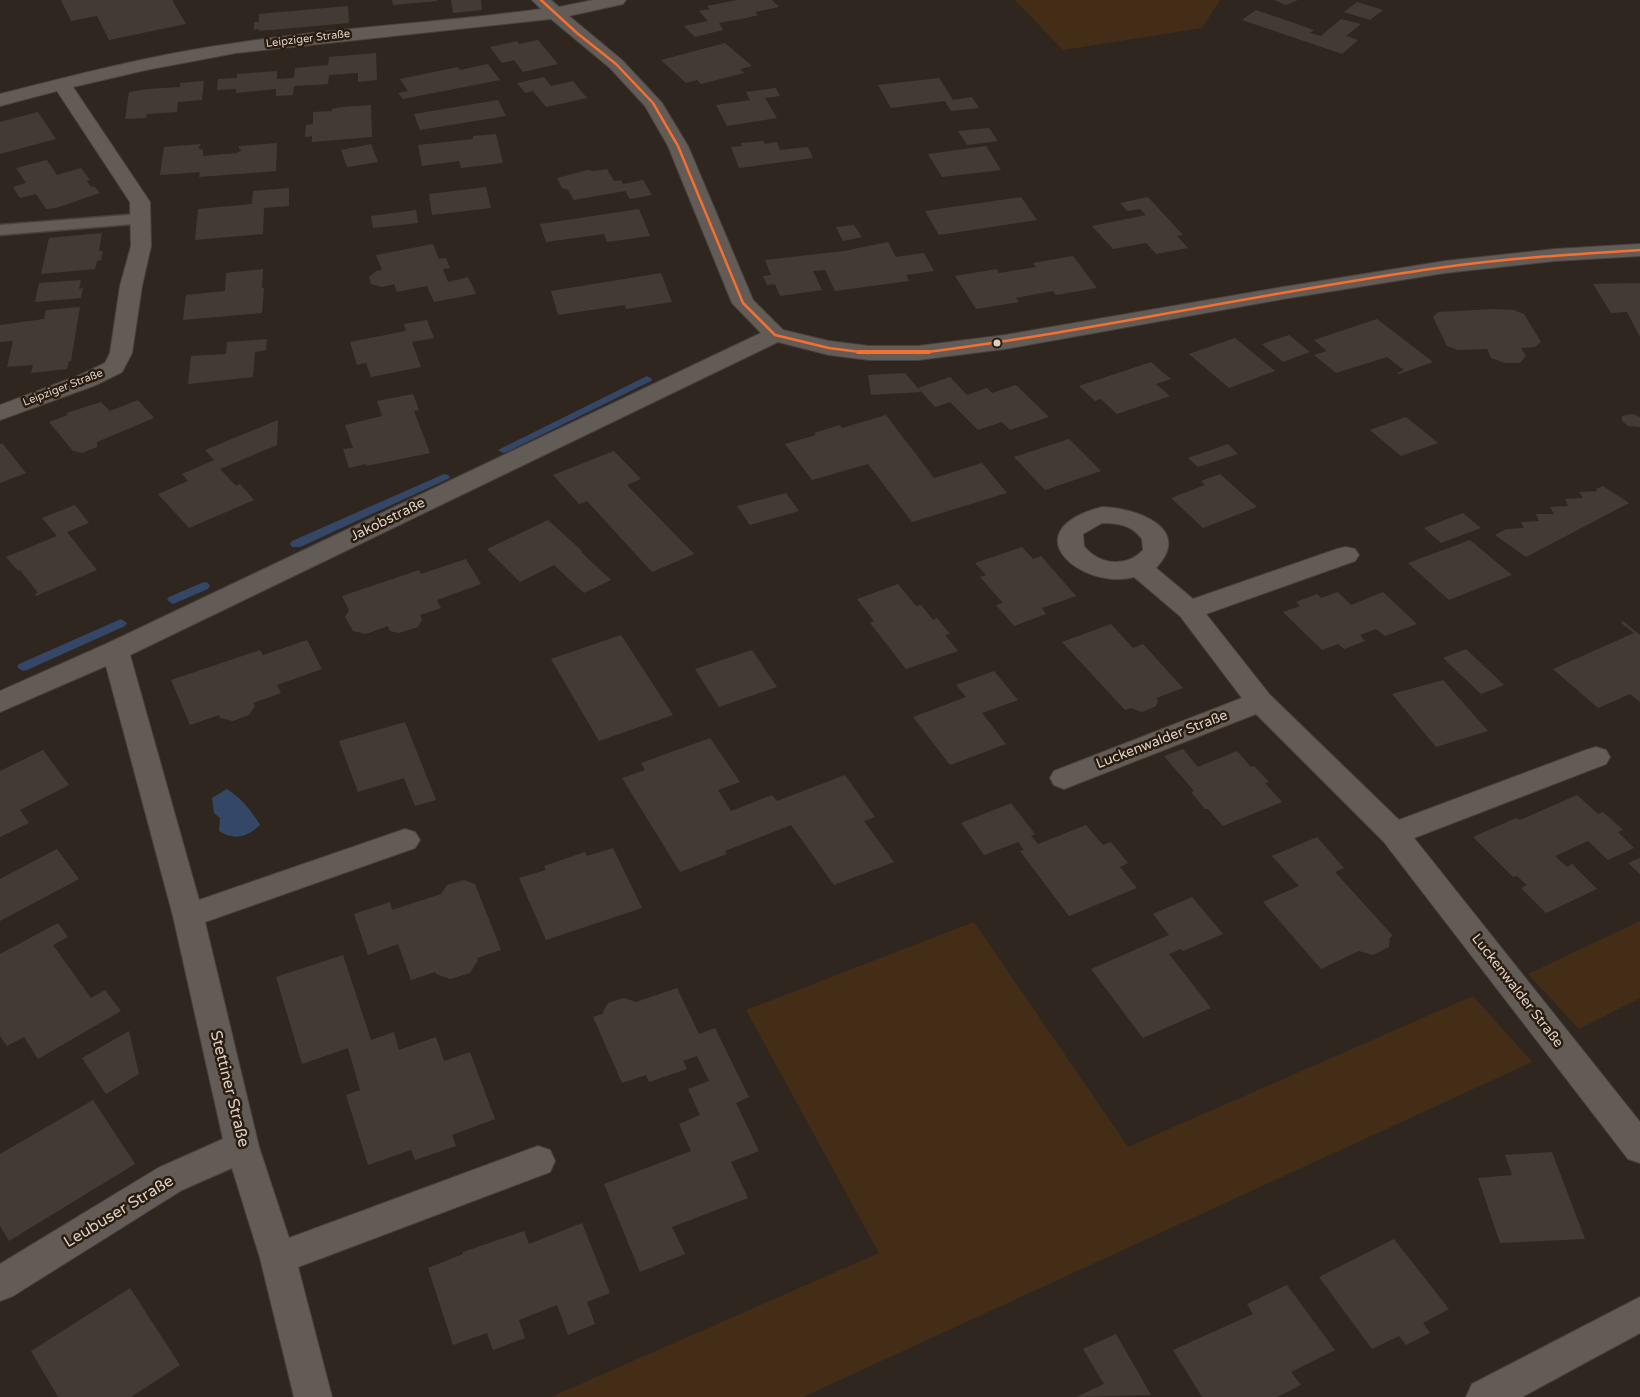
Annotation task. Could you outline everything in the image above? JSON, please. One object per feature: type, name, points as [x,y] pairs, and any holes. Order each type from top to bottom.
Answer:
[{"type":"street","points":[[541,0],[557,12],[577,33],[616,64],[653,103],[678,146],[743,303],[775,335],[829,348],[869,353],[918,353],[1005,342],[1283,293],[1445,267],[1555,255],[1640,250]]},
{"type":"street","name":"Leipziger Straße","points":[[0,100],[61,83],[235,48],[557,12],[617,0]]},
{"type":"street","name":"Leipziger Straße","points":[[0,413],[88,380],[114,367],[121,353],[131,286],[141,246],[140,202],[61,83]]},
{"type":"street","name":"Jakobstraße","points":[[0,702],[115,651],[775,335]]},
{"type":"street","points":[[1189,610],[1346,555]]},
{"type":"street","name":"Luckenwalder Straße","points":[[1138,567],[1189,610],[1260,702],[1394,834],[1640,1148]]},
{"type":"street","name":"Stettiner Straße","points":[[115,651],[188,916],[242,1147],[278,1258],[313,1397]]},
{"type":"street","name":"Luckenwalder Straße","points":[[1064,778],[1260,702]]},
{"type":"street","points":[[1394,834],[1596,757]]},
{"type":"street","points":[[188,916],[405,840]]},
{"type":"street","name":"Leubuser Straße","points":[[0,1284],[170,1179],[242,1147]]},
{"type":"street","points":[[278,1258],[538,1161]]},
{"type":"street","points":[[1485,1397],[1640,1314]]},
{"type":"lane","points":[[0,230],[139,219]]},
{"type":"shaded area","points":[[1015,0],[1220,0],[1202,28],[1063,50]]},
{"type":"shaded area","points":[[1640,921],[1640,998],[1579,1029],[1528,974]]},
{"type":"shaded area","points":[[974,922],[1128,1147],[1473,996],[1532,1062],[803,1397],[551,1397],[879,1253],[746,1010]]},
{"type":"water","points":[[227,789],[246,805],[260,825],[246,835],[236,837],[219,831],[220,818],[214,813],[212,798]]},
{"type":"building","points":[[61,0],[172,0],[186,24],[109,40],[97,16],[71,21]]},
{"type":"building","points":[[392,0],[437,0],[437,1],[393,5]]},
{"type":"building","points":[[451,0],[481,0],[482,10],[453,13]]},
{"type":"building","points":[[737,0],[772,0],[779,7],[755,12],[758,15],[719,23],[723,30],[695,37],[684,26],[708,21],[699,11],[710,9],[707,6]]},
{"type":"building","points":[[1274,0],[1298,0],[1286,5]]},
{"type":"building","points":[[1357,2],[1383,10],[1370,20],[1344,12]]},
{"type":"building","points":[[348,6],[349,23],[254,30],[254,22],[259,22],[259,14]]},
{"type":"building","points":[[1256,10],[1314,30],[1310,33],[1321,36],[1341,19],[1361,24],[1346,36],[1358,40],[1342,54],[1242,20]]},
{"type":"building","points":[[538,40],[558,64],[523,72],[514,60],[502,63],[490,47],[517,41],[519,44]]},
{"type":"building","points":[[725,43],[752,66],[740,69],[744,73],[701,84],[697,80],[686,83],[661,60]]},
{"type":"building","points":[[376,53],[377,80],[358,82],[358,73],[329,75],[328,84],[294,86],[293,95],[276,96],[276,89],[236,93],[236,89],[217,90],[218,79],[237,78],[237,74],[277,71],[277,79],[294,78],[295,68],[328,65],[329,57]]},
{"type":"building","points":[[488,64],[500,80],[403,99],[398,93],[408,91],[400,79],[458,67],[460,70]]},
{"type":"building","points":[[544,77],[551,86],[573,81],[587,98],[546,107],[533,91],[525,93],[517,83]]},
{"type":"building","points":[[939,78],[953,100],[972,97],[979,108],[951,111],[945,101],[891,108],[878,85]]},
{"type":"building","points":[[204,81],[202,100],[178,102],[177,112],[147,114],[146,118],[125,119],[129,92],[180,87],[180,83]]},
{"type":"building","points":[[776,88],[780,96],[765,98],[777,118],[727,126],[716,105],[750,100],[746,92]]},
{"type":"building","points":[[498,100],[506,116],[420,130],[414,114]]},
{"type":"building","points":[[371,105],[372,137],[312,142],[312,136],[305,137],[306,125],[313,124],[313,112],[332,111],[332,109],[341,107]]},
{"type":"building","points":[[38,112],[56,139],[0,154],[0,122]]},
{"type":"building","points":[[989,128],[998,141],[967,145],[958,131]]},
{"type":"building","points":[[496,134],[503,163],[461,168],[459,161],[422,166],[418,145],[473,139],[473,136]]},
{"type":"building","points":[[763,141],[765,144],[777,142],[780,150],[808,147],[813,158],[739,168],[731,147],[742,146],[741,143]]},
{"type":"building","points":[[277,143],[276,171],[199,177],[200,172],[160,175],[164,147],[201,144],[198,148],[203,150],[203,156],[237,153],[242,150],[239,149],[239,146]]},
{"type":"building","points":[[371,144],[378,162],[347,167],[341,150]]},
{"type":"building","points":[[986,146],[1001,170],[942,177],[928,154]]},
{"type":"building","points":[[47,160],[57,175],[81,168],[90,180],[87,181],[90,186],[95,187],[100,193],[56,208],[46,209],[36,194],[20,198],[13,187],[26,183],[16,168]]},
{"type":"building","points":[[607,169],[614,181],[621,180],[623,184],[643,180],[652,195],[630,199],[625,191],[574,200],[568,190],[562,188],[557,178],[588,170]]},
{"type":"building","points":[[486,187],[491,208],[432,215],[429,194]]},
{"type":"building","points":[[289,188],[289,206],[264,208],[263,234],[195,240],[198,209],[252,204],[253,191]]},
{"type":"building","points":[[1021,197],[1037,220],[939,235],[925,211]]},
{"type":"building","points":[[1148,197],[1183,235],[1177,236],[1188,248],[1156,254],[1146,243],[1113,249],[1092,226],[1146,215],[1140,209],[1127,211],[1120,203]]},
{"type":"building","points":[[639,209],[650,236],[607,242],[604,234],[546,242],[540,224]]},
{"type":"building","points":[[416,210],[418,223],[373,228],[371,216]]},
{"type":"building","points":[[854,225],[862,237],[843,241],[836,227]]},
{"type":"building","points":[[102,233],[99,251],[103,251],[101,260],[97,261],[95,269],[41,274],[49,238]]},
{"type":"building","points":[[888,242],[896,257],[924,253],[934,271],[906,275],[909,281],[835,291],[825,270],[813,271],[822,290],[780,296],[775,284],[767,285],[763,276],[771,275],[765,260],[844,251]]},
{"type":"building","points":[[433,244],[439,259],[446,258],[450,268],[443,269],[448,282],[468,277],[476,294],[434,302],[427,286],[397,292],[394,284],[382,287],[371,284],[369,277],[376,271],[382,270],[376,255]]},
{"type":"building","points":[[1073,256],[1097,288],[1056,295],[1053,291],[1016,298],[1019,302],[976,309],[955,276],[997,269],[999,273],[1036,267],[1033,263]]},
{"type":"building","points":[[263,269],[262,313],[183,320],[186,295],[225,291],[226,273]]},
{"type":"building","points":[[661,273],[672,302],[626,309],[625,305],[558,315],[551,291]]},
{"type":"building","points":[[81,280],[79,289],[83,288],[81,298],[35,302],[39,283]]},
{"type":"building","points":[[1640,283],[1640,337],[1627,312],[1611,313],[1593,284]]},
{"type":"building","points":[[80,307],[71,361],[69,361],[67,369],[31,373],[33,365],[7,367],[13,341],[0,342],[0,325],[44,319],[46,310]]},
{"type":"building","points":[[1494,309],[1514,310],[1524,314],[1541,342],[1535,347],[1521,348],[1526,356],[1520,363],[1505,363],[1491,358],[1487,349],[1458,350],[1447,346],[1433,317],[1438,312]]},
{"type":"building","points":[[1377,319],[1433,362],[1399,374],[1397,373],[1404,370],[1387,357],[1336,373],[1314,355],[1327,351],[1314,340]]},
{"type":"building","points":[[427,320],[434,338],[412,342],[421,367],[371,377],[366,363],[357,365],[350,342],[406,331],[404,324]]},
{"type":"building","points":[[1289,335],[1310,352],[1283,362],[1262,344]]},
{"type":"building","points":[[1235,338],[1275,371],[1229,388],[1189,354]]},
{"type":"building","points":[[267,339],[266,350],[255,352],[253,377],[188,384],[191,356],[226,354],[227,342]]},
{"type":"building","points":[[1151,362],[1171,379],[1156,384],[1170,396],[1117,414],[1101,399],[1095,401],[1079,386]]},
{"type":"building","points":[[905,373],[921,392],[871,395],[868,375]]},
{"type":"building","points":[[950,377],[967,395],[987,388],[992,393],[1016,385],[1049,417],[1010,430],[1002,422],[978,430],[950,402],[935,407],[918,388]]},
{"type":"building","points":[[413,394],[419,410],[414,411],[430,453],[349,468],[343,449],[353,448],[345,425],[382,416],[377,401]]},
{"type":"building","points":[[138,400],[154,418],[97,442],[97,447],[82,453],[73,451],[49,422],[68,415],[66,413],[101,402],[110,411]]},
{"type":"building","points":[[1633,414],[1640,417],[1640,427],[1628,426],[1622,421],[1622,416]]},
{"type":"building","points":[[886,415],[934,478],[982,463],[1007,493],[912,522],[868,464],[812,480],[785,444],[816,435],[814,433],[840,425],[842,428]]},
{"type":"building","points":[[1406,417],[1438,443],[1401,456],[1370,430]]},
{"type":"building","points":[[278,420],[277,445],[220,469],[236,486],[240,484],[254,500],[189,528],[158,494],[188,481],[182,474],[214,460],[205,450]]},
{"type":"building","points":[[1069,439],[1101,471],[1045,490],[1014,457]]},
{"type":"building","points":[[2,443],[26,473],[0,483],[0,444]]},
{"type":"building","points":[[1228,444],[1238,454],[1198,467],[1188,458]]},
{"type":"building","points":[[614,451],[641,479],[627,485],[694,554],[652,572],[587,501],[579,504],[553,475]]},
{"type":"building","points":[[1220,474],[1257,507],[1203,528],[1171,498],[1205,485],[1201,481]]},
{"type":"building","points":[[1603,486],[1629,503],[1526,557],[1495,535],[1506,529],[1524,528],[1521,522],[1539,521],[1536,514],[1554,514],[1550,507],[1568,506],[1565,499],[1583,498],[1579,492],[1597,491],[1596,489]]},
{"type":"building","points":[[786,493],[799,511],[750,525],[737,506]]},
{"type":"building","points":[[75,505],[89,523],[67,532],[97,570],[36,596],[35,594],[38,593],[20,570],[18,571],[6,557],[57,536],[42,518]]},
{"type":"building","points":[[1463,513],[1481,528],[1441,543],[1424,528]]},
{"type":"building","points":[[548,520],[611,580],[584,593],[554,565],[520,582],[487,549]]},
{"type":"building","points":[[1470,540],[1512,575],[1449,600],[1408,563]]},
{"type":"building","points":[[1022,547],[1033,559],[1041,556],[1076,596],[1042,608],[1046,614],[1014,626],[996,605],[1003,603],[980,577],[986,575],[975,563]]},
{"type":"building","points":[[466,559],[481,584],[437,600],[441,608],[420,615],[422,620],[418,627],[399,633],[390,631],[388,626],[366,634],[353,631],[345,617],[349,610],[342,596],[419,570],[421,574]]},
{"type":"building","points":[[898,584],[916,606],[921,605],[933,620],[937,618],[950,634],[945,635],[958,651],[906,669],[870,623],[874,621],[857,599]]},
{"type":"building","points":[[1338,592],[1351,605],[1383,592],[1417,624],[1385,636],[1376,629],[1360,635],[1365,641],[1344,649],[1338,644],[1322,650],[1283,612],[1300,606],[1296,602],[1317,594],[1321,598]]},
{"type":"building","points":[[1623,621],[1640,635],[1640,702],[1630,694],[1598,708],[1553,669],[1634,633],[1621,623]]},
{"type":"building","points":[[1111,624],[1133,648],[1143,644],[1183,688],[1156,698],[1158,700],[1156,706],[1142,712],[1131,708],[1125,710],[1062,642]]},
{"type":"building","points":[[621,635],[673,715],[599,741],[551,659]]},
{"type":"building","points":[[307,640],[322,669],[277,685],[281,693],[253,703],[255,706],[249,715],[233,721],[220,718],[219,715],[190,725],[171,680],[260,650],[263,655]]},
{"type":"building","points":[[1466,649],[1504,685],[1481,694],[1443,658]]},
{"type":"building","points":[[752,650],[777,687],[719,707],[695,669]]},
{"type":"building","points":[[994,671],[1018,700],[982,713],[1006,744],[950,765],[913,717],[966,697],[956,685]]},
{"type":"building","points":[[1443,680],[1488,731],[1436,747],[1392,694]]},
{"type":"building","points":[[405,722],[436,800],[415,806],[404,778],[358,792],[339,741]]},
{"type":"building","points":[[710,738],[740,782],[718,790],[731,811],[772,795],[777,801],[845,775],[875,817],[864,821],[894,862],[834,885],[791,825],[725,851],[727,854],[680,872],[622,778],[645,770],[641,763]]},
{"type":"building","points":[[1183,749],[1198,767],[1237,751],[1251,767],[1254,766],[1269,782],[1265,783],[1282,802],[1223,826],[1208,809],[1205,809],[1191,792],[1194,791],[1164,756]]},
{"type":"building","points":[[43,750],[69,785],[20,810],[29,823],[0,837],[0,771]]},
{"type":"building","points":[[1577,795],[1598,814],[1603,812],[1623,830],[1618,832],[1634,848],[1608,860],[1588,841],[1555,856],[1567,867],[1572,864],[1597,889],[1546,913],[1521,888],[1527,885],[1517,876],[1513,877],[1473,837],[1516,818],[1520,820]]},
{"type":"building","points":[[1011,803],[1035,834],[1031,836],[1038,844],[1086,825],[1103,845],[1111,842],[1128,863],[1120,867],[1137,888],[1069,916],[1020,851],[1024,850],[1018,842],[984,855],[961,823]]},
{"type":"building","points":[[1317,837],[1344,868],[1335,872],[1393,936],[1390,937],[1389,947],[1373,955],[1359,951],[1321,969],[1263,902],[1299,886],[1272,856]]},
{"type":"building","points":[[613,848],[642,908],[546,940],[519,878],[546,870],[544,866],[585,852],[587,856]]},
{"type":"building","points":[[57,849],[79,879],[0,921],[0,879]]},
{"type":"building","points":[[1640,858],[1640,874],[1628,863]]},
{"type":"building","points":[[464,880],[475,884],[501,950],[477,958],[478,960],[470,973],[450,979],[435,972],[411,980],[398,944],[368,955],[354,914],[390,902],[392,910],[441,894],[447,885]]},
{"type":"building","points":[[1192,897],[1223,934],[1183,951],[1181,949],[1169,954],[1211,1008],[1143,1038],[1091,969],[1169,935],[1153,914]]},
{"type":"building","points":[[58,923],[68,937],[53,945],[91,998],[105,990],[121,1011],[38,1059],[24,1037],[7,1046],[0,1036],[0,954]]},
{"type":"building","points":[[343,955],[371,1040],[394,1032],[399,1050],[436,1037],[444,1061],[470,1052],[495,1119],[452,1135],[456,1146],[415,1160],[411,1150],[368,1165],[346,1095],[360,1090],[348,1048],[302,1064],[276,977]]},
{"type":"building","points":[[677,988],[699,1034],[715,1028],[749,1097],[736,1103],[759,1151],[731,1162],[748,1198],[672,1227],[685,1254],[640,1272],[604,1184],[691,1151],[679,1124],[700,1115],[688,1089],[709,1081],[697,1056],[683,1061],[687,1069],[649,1082],[646,1075],[622,1083],[593,1017],[602,1014],[608,1003],[624,998],[636,1002]]},
{"type":"building","points":[[129,1031],[139,1074],[106,1094],[82,1058]]},
{"type":"building","points":[[93,1100],[135,1164],[9,1241],[0,1226],[0,1154]]},
{"type":"building","points":[[1552,1152],[1585,1239],[1500,1243],[1478,1178],[1512,1175],[1505,1155]]},
{"type":"building","points":[[582,1223],[610,1293],[587,1302],[595,1324],[568,1335],[557,1305],[519,1320],[525,1338],[493,1350],[487,1333],[453,1345],[428,1268],[463,1254],[463,1252],[524,1231],[529,1244]]},
{"type":"building","points":[[1394,1239],[1449,1309],[1423,1323],[1430,1333],[1406,1345],[1399,1336],[1372,1349],[1319,1277]]},
{"type":"building","points":[[1287,1285],[1335,1350],[1291,1372],[1301,1385],[1277,1397],[1202,1397],[1173,1350],[1253,1314],[1247,1304]]},
{"type":"building","points":[[130,1288],[180,1365],[131,1397],[58,1397],[31,1351]]},
{"type":"building","points":[[1116,1334],[1151,1395],[1076,1397],[1104,1384],[1083,1349]]},
{"type":"waterway","points":[[503,450],[647,379]]},
{"type":"waterway","points":[[296,544],[444,477]]},
{"type":"waterway","points":[[173,600],[204,586]]},
{"type":"waterway","points":[[23,667],[121,623]]},
{"type":"transit line","points":[[541,0],[577,33],[616,64],[653,103],[678,146],[743,303],[775,335],[829,348],[869,353],[918,353],[1005,342],[1283,293],[1445,267],[1555,255],[1640,250]]}]
